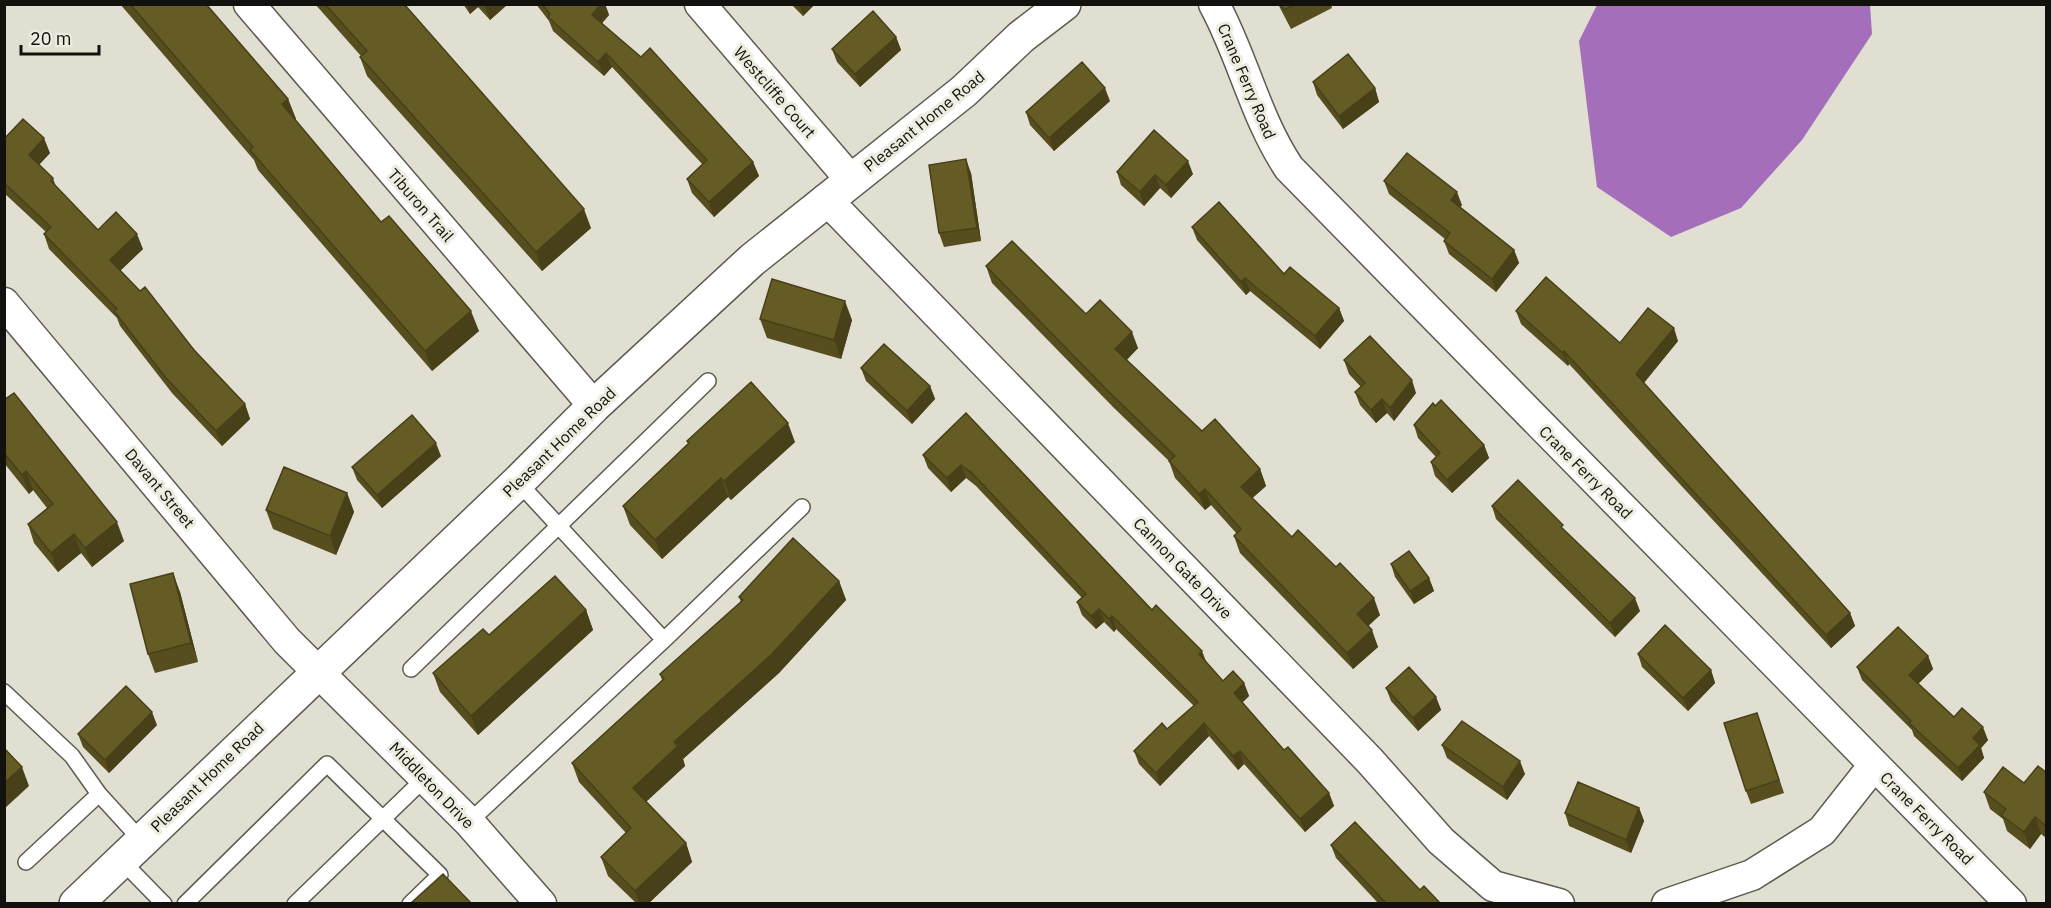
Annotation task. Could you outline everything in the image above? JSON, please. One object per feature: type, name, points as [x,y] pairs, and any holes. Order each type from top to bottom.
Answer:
[{"type":"main road","name":"Pleasant Home Road","points":[[76,903],[518,482],[594,406],[752,260],[964,91],[1021,37],[1064,4]]},
{"type":"street","name":"Tiburon Trail","points":[[249,4],[594,406]]},
{"type":"street","name":"Westcliffe Court","points":[[700,4],[838,190]]},
{"type":"street","name":"Crane Ferry Road","points":[[1214,4],[1229,32],[1272,142],[1289,168],[2011,903]]},
{"type":"street","name":"Cannon Gate Drive","points":[[838,190],[1370,761],[1441,842],[1493,886],[1559,903]]},
{"type":"street","name":"Davant Street","points":[[4,303],[287,640],[318,671]]},
{"type":"street","name":"Middleton Drive","points":[[318,671],[469,822],[541,903]]},
{"type":"street","points":[[1667,903],[1752,875],[1822,831],[1874,765]]},
{"type":"lane","points":[[411,669],[708,381]]},
{"type":"lane","points":[[518,482],[664,640]]},
{"type":"lane","points":[[469,822],[802,507]]},
{"type":"lane","points":[[4,692],[72,756],[99,794],[164,903]]},
{"type":"lane","points":[[184,903],[327,764],[384,817],[440,875],[410,903]]},
{"type":"lane","points":[[295,903],[425,778]]},
{"type":"lane","points":[[26,862],[99,794]]},
{"type":"shaded area","points":[[1597,5],[1870,5],[1872,34],[1802,140],[1741,208],[1671,237],[1597,187],[1579,41]]},
{"type":"building","points":[[130,4],[206,4],[288,99],[282,104],[381,222],[389,216],[471,311],[425,351],[250,150],[253,147]]},
{"type":"building","points":[[325,4],[404,4],[584,209],[536,252],[360,57],[367,51]]},
{"type":"building","points":[[542,4],[601,4],[592,15],[641,57],[650,48],[753,162],[709,202],[687,179],[707,160],[606,53],[598,62],[548,17],[550,14]]},
{"type":"building","points":[[1281,4],[1296,4],[1284,10]]},
{"type":"building","points":[[873,11],[896,37],[855,74],[832,49]]},
{"type":"building","points":[[1348,54],[1375,88],[1339,116],[1313,82]]},
{"type":"building","points":[[1082,62],[1105,88],[1049,138],[1026,112]]},
{"type":"building","points":[[23,119],[44,138],[29,155],[53,178],[51,181],[98,230],[116,212],[137,234],[110,260],[140,291],[145,287],[194,350],[245,404],[216,431],[166,378],[114,311],[117,309],[44,234],[51,227],[4,183],[4,139]]},
{"type":"building","points":[[1154,130],[1188,161],[1166,185],[1155,175],[1140,192],[1117,172]]},
{"type":"building","points":[[1407,153],[1457,192],[1451,200],[1514,250],[1492,279],[1444,241],[1450,233],[1384,181]]},
{"type":"building","points":[[966,159],[977,228],[939,233],[929,165]]},
{"type":"building","points":[[1219,202],[1284,274],[1290,267],[1339,308],[1315,336],[1245,278],[1241,282],[1192,227]]},
{"type":"building","points":[[1012,241],[1086,314],[1100,300],[1132,332],[1115,349],[1202,431],[1215,419],[1260,469],[1241,487],[1292,537],[1298,530],[1336,567],[1340,563],[1374,598],[1357,614],[1372,630],[1347,653],[1234,536],[1241,529],[1205,489],[1199,494],[1169,461],[1175,456],[986,266]]},
{"type":"building","points":[[1546,277],[1620,343],[1648,308],[1674,328],[1636,374],[1850,613],[1826,635],[1564,351],[1563,353],[1516,311]]},
{"type":"building","points":[[772,279],[845,301],[834,340],[760,319]]},
{"type":"building","points":[[1370,336],[1412,380],[1390,408],[1382,399],[1371,410],[1355,392],[1365,383],[1344,360]]},
{"type":"building","points":[[884,344],[930,386],[907,411],[861,368]]},
{"type":"building","points":[[751,382],[788,423],[724,481],[721,478],[655,540],[623,506],[689,443],[687,441]]},
{"type":"building","points":[[14,393],[117,522],[85,548],[74,534],[51,553],[28,524],[53,504],[26,471],[22,475],[4,453],[4,400]]},
{"type":"building","points":[[1441,400],[1484,445],[1447,480],[1431,462],[1440,453],[1414,425],[1433,403],[1435,406]]},
{"type":"building","points":[[966,413],[1152,610],[1156,605],[1202,651],[1199,654],[1223,681],[1233,671],[1244,683],[1234,693],[1284,750],[1288,747],[1329,793],[1300,819],[1240,751],[1233,756],[1204,723],[1156,773],[1134,751],[1162,723],[1167,729],[1198,702],[1112,616],[1109,619],[1099,609],[1091,616],[1077,602],[1086,594],[972,473],[961,465],[947,478],[923,455]]},
{"type":"building","points":[[412,415],[436,443],[377,495],[352,467]]},
{"type":"building","points":[[284,467],[347,493],[330,536],[266,510]]},
{"type":"building","points":[[1518,480],[1563,525],[1561,527],[1635,598],[1610,623],[1492,506]]},
{"type":"building","points":[[793,538],[839,581],[772,654],[674,742],[678,746],[633,788],[686,843],[635,891],[601,857],[631,828],[572,763],[664,679],[660,674],[743,600],[739,597]]},
{"type":"building","points":[[1409,551],[1429,578],[1410,591],[1391,564]]},
{"type":"building","points":[[173,573],[191,643],[148,654],[130,584]]},
{"type":"building","points":[[555,576],[586,610],[471,716],[433,673],[483,629],[489,635]]},
{"type":"building","points":[[1665,625],[1711,670],[1683,698],[1638,654]]},
{"type":"building","points":[[1898,627],[1928,656],[1909,675],[1954,717],[1962,708],[1983,727],[1973,738],[1980,745],[1958,768],[1909,723],[1911,721],[1857,667]]},
{"type":"building","points":[[1409,667],[1436,697],[1413,718],[1386,688]]},
{"type":"building","points":[[126,686],[152,712],[105,760],[78,734]]},
{"type":"building","points":[[1757,713],[1779,780],[1746,791],[1724,723]]},
{"type":"building","points":[[1462,721],[1520,761],[1503,787],[1442,745]]},
{"type":"building","points":[[4,748],[22,767],[4,783]]},
{"type":"building","points":[[2038,766],[2046,772],[2046,826],[2035,817],[2024,832],[2001,815],[2006,809],[1984,792],[2003,767],[2024,783]]},
{"type":"building","points":[[1578,782],[1639,808],[1626,840],[1565,813]]},
{"type":"building","points":[[1355,822],[1420,890],[1424,886],[1440,903],[1386,903],[1331,845]]},
{"type":"building","points":[[443,874],[471,903],[411,903]]}]
